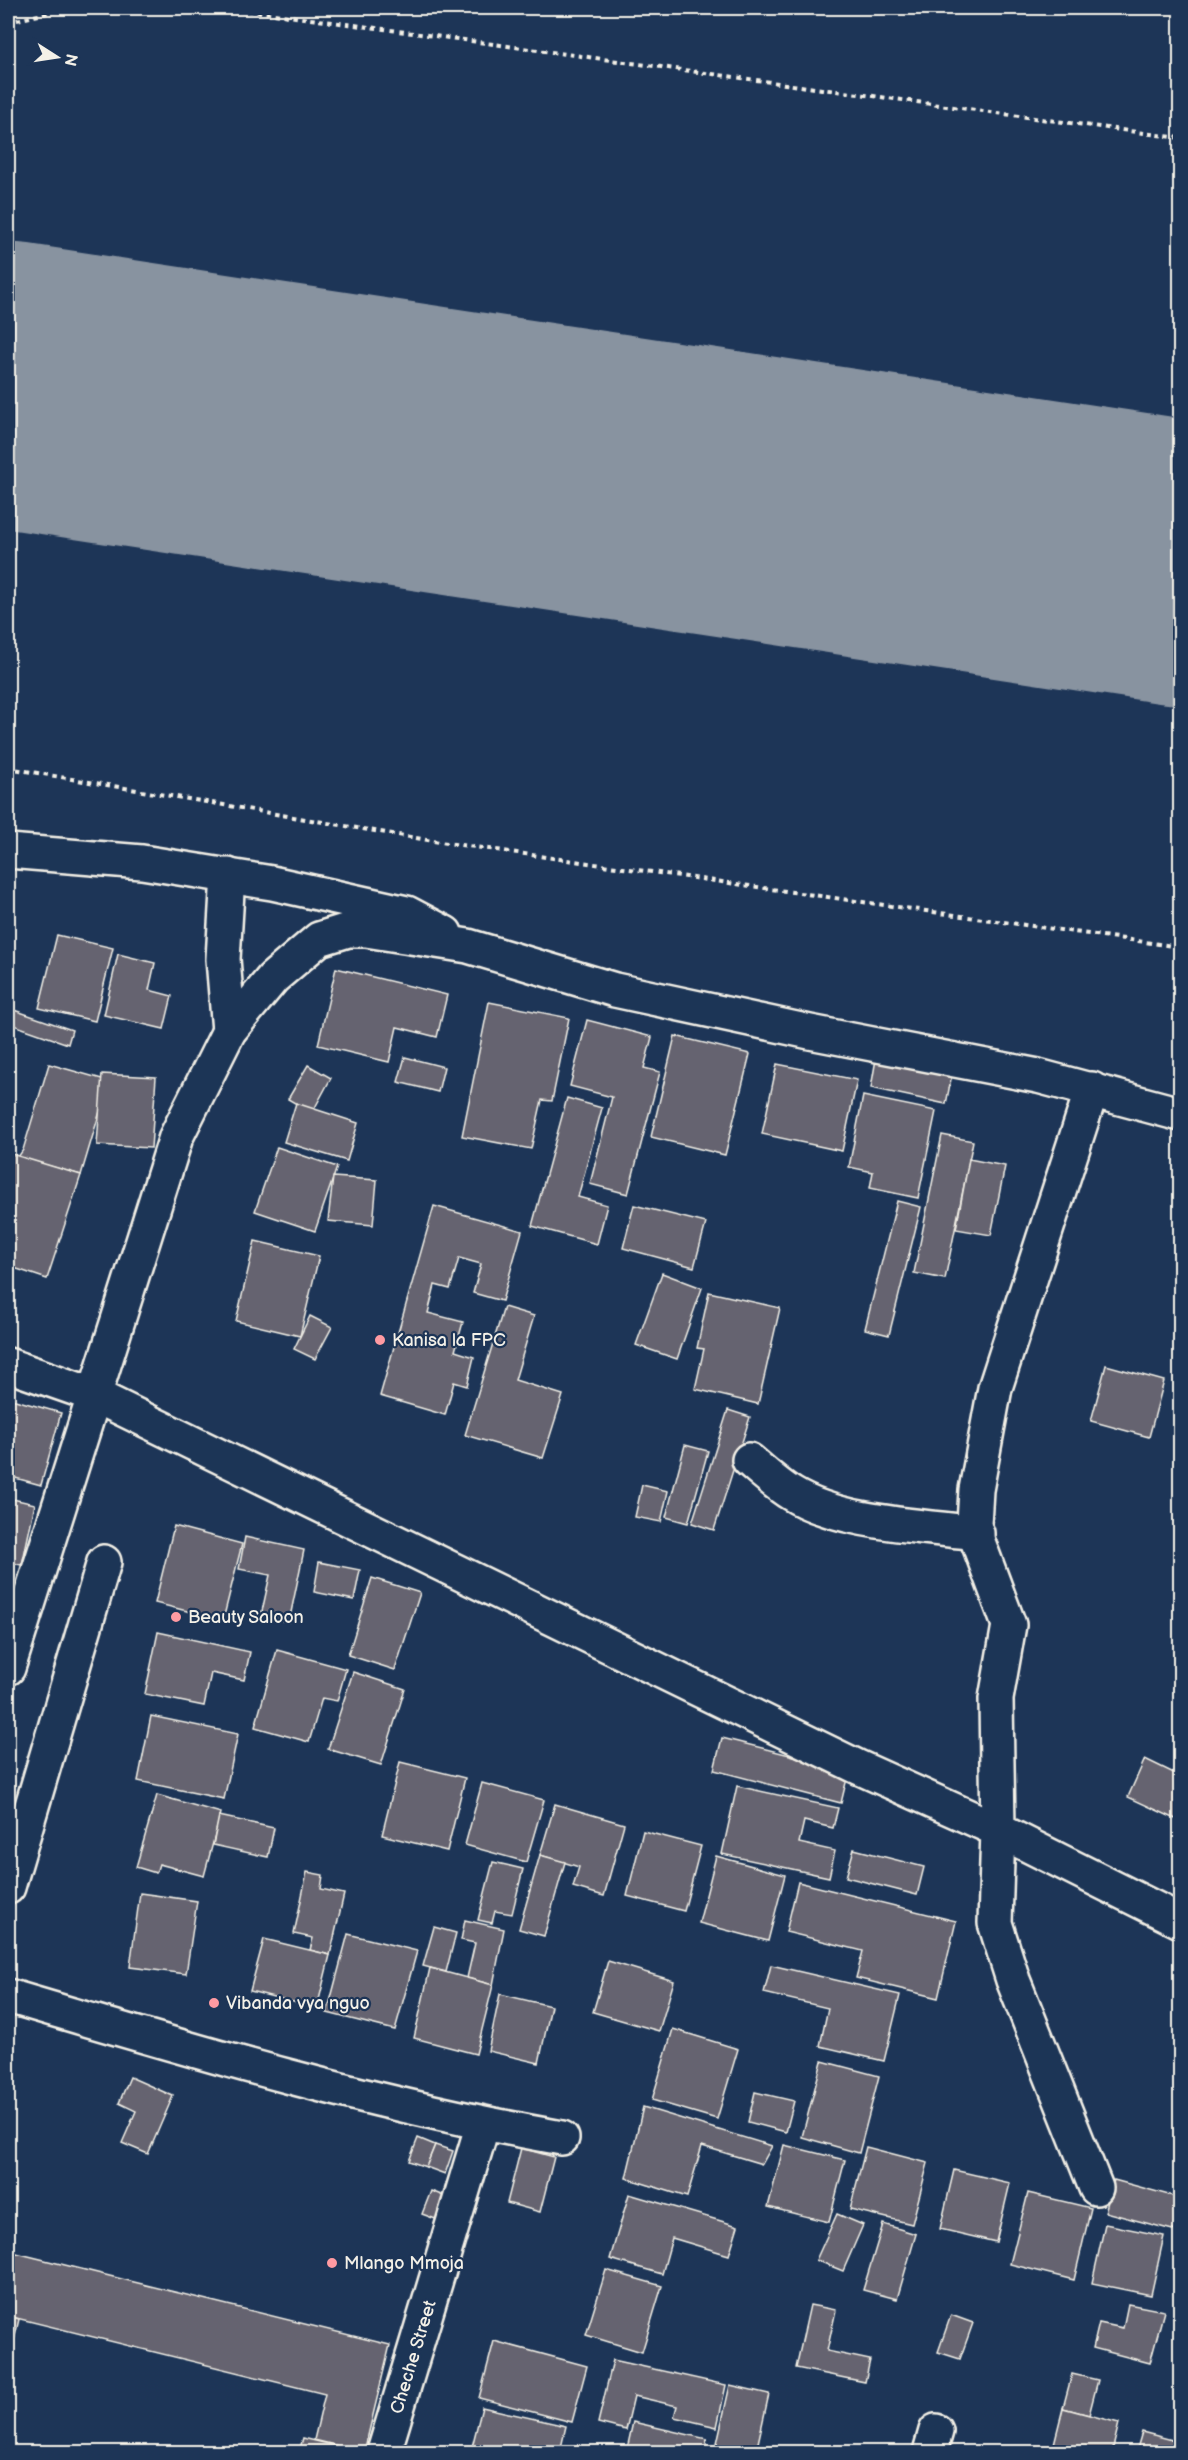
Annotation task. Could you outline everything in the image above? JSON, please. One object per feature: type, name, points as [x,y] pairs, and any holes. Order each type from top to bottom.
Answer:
[{"type":"street","points":[[8,851],[142,862],[228,875],[365,902],[407,913],[468,946]]},
{"type":"street","points":[[228,875],[223,959],[229,1031]]},
{"type":"street","points":[[8,1668],[176,1137],[229,1031],[273,978],[319,939],[348,930],[366,930],[468,946],[615,990],[810,1032],[1027,1073],[1180,1114]]},
{"type":"street","points":[[1092,1089],[995,1388],[976,1490],[974,1524],[1009,1625],[996,1699],[998,1830],[995,1923],[1013,1980],[1096,2188]]},
{"type":"street","points":[[8,1365],[94,1395],[858,1767],[998,1830],[1180,1921]]},
{"type":"street","points":[[749,1460],[792,1494],[839,1512],[868,1519],[977,1533]]},
{"type":"street","points":[[8,1887],[104,1562]]},
{"type":"street","points":[[8,1996],[212,2057],[483,2124],[562,2138]]},
{"type":"street","name":"Cheche Street","points":[[384,2452],[483,2124]]},
{"type":"path","points":[[8,22],[69,8]]},
{"type":"path","points":[[230,8],[1180,138]]},
{"type":"path","points":[[8,768],[433,841],[1180,947]]},
{"type":"building","points":[[57,935],[113,948],[95,1021],[39,1008]]},
{"type":"building","points":[[118,954],[155,963],[149,990],[172,996],[164,1029],[104,1015]]},
{"type":"building","points":[[336,968],[447,995],[437,1037],[397,1027],[389,1062],[318,1045]]},
{"type":"building","points":[[489,1002],[569,1018],[552,1101],[542,1100],[531,1149],[462,1136]]},
{"type":"building","points":[[8,1008],[72,1030],[68,1044],[8,1023]]},
{"type":"building","points":[[587,1020],[652,1037],[644,1068],[660,1072],[628,1194],[590,1184],[612,1097],[570,1086]]},
{"type":"building","points":[[675,1036],[750,1054],[725,1155],[651,1137]]},
{"type":"building","points":[[405,1057],[444,1067],[438,1092],[398,1082]]},
{"type":"building","points":[[876,1059],[952,1074],[946,1104],[871,1088]]},
{"type":"building","points":[[49,1064],[109,1081],[81,1175],[18,1157],[23,1150]]},
{"type":"building","points":[[777,1064],[857,1080],[842,1151],[762,1134]]},
{"type":"building","points":[[308,1065],[331,1078],[312,1113],[288,1099]]},
{"type":"building","points":[[102,1074],[156,1077],[151,1148],[97,1145]]},
{"type":"building","points":[[863,1096],[936,1111],[918,1198],[870,1188],[873,1172],[849,1167]]},
{"type":"building","points":[[567,1098],[602,1108],[578,1197],[607,1205],[597,1244],[532,1226]]},
{"type":"building","points":[[296,1103],[358,1123],[347,1161],[284,1142]]},
{"type":"building","points":[[942,1135],[973,1141],[945,1279],[914,1273]]},
{"type":"building","points":[[277,1147],[337,1167],[315,1231],[255,1211]]},
{"type":"building","points":[[8,1153],[81,1175],[47,1279],[8,1266]]},
{"type":"building","points":[[969,1159],[1005,1166],[991,1235],[956,1229]]},
{"type":"building","points":[[333,1177],[377,1180],[373,1225],[328,1221]]},
{"type":"building","points":[[897,1201],[921,1207],[889,1335],[865,1329]]},
{"type":"building","points":[[634,1205],[706,1223],[694,1267],[623,1248]]},
{"type":"building","points":[[434,1206],[522,1231],[502,1301],[473,1293],[481,1264],[459,1258],[450,1289],[435,1285],[428,1313],[463,1322],[455,1351],[474,1357],[467,1386],[454,1382],[445,1415],[380,1396]]},
{"type":"building","points":[[255,1241],[319,1256],[300,1336],[236,1321]]},
{"type":"building","points":[[662,1273],[702,1288],[677,1359],[636,1345]]},
{"type":"building","points":[[709,1292],[780,1308],[758,1404],[695,1389],[704,1349],[697,1348]]},
{"type":"building","points":[[504,1307],[534,1316],[515,1380],[563,1395],[543,1458],[465,1435]]},
{"type":"building","points":[[310,1316],[332,1327],[315,1359],[294,1349]]},
{"type":"building","points":[[1106,1365],[1164,1381],[1149,1437],[1091,1421]]},
{"type":"building","points":[[8,1398],[61,1413],[41,1485],[8,1476]]},
{"type":"building","points":[[728,1410],[750,1417],[714,1530],[692,1523]]},
{"type":"building","points":[[685,1445],[708,1451],[688,1523],[666,1517]]},
{"type":"building","points":[[642,1485],[668,1491],[661,1522],[635,1517]]},
{"type":"building","points":[[8,1498],[35,1504],[22,1565],[8,1562]]},
{"type":"building","points":[[174,1526],[242,1544],[223,1620],[155,1603]]},
{"type":"building","points":[[245,1537],[304,1550],[289,1622],[261,1616],[270,1575],[239,1569]]},
{"type":"building","points":[[319,1562],[360,1570],[354,1600],[314,1592]]},
{"type":"building","points":[[372,1578],[420,1593],[395,1670],[348,1655]]},
{"type":"building","points":[[8,1579],[15,1581],[8,1613]]},
{"type":"building","points":[[158,1632],[250,1652],[244,1680],[211,1673],[204,1706],[145,1694]]},
{"type":"building","points":[[277,1650],[346,1669],[337,1701],[322,1698],[309,1742],[255,1727]]},
{"type":"building","points":[[353,1672],[405,1689],[381,1765],[328,1749]]},
{"type":"building","points":[[151,1716],[238,1734],[224,1799],[138,1781]]},
{"type":"building","points":[[722,1738],[849,1770],[841,1803],[714,1770]]},
{"type":"building","points":[[1145,1759],[1180,1776],[1180,1821],[1128,1797]]},
{"type":"building","points":[[400,1762],[465,1778],[447,1851],[382,1835]]},
{"type":"building","points":[[482,1783],[544,1800],[526,1862],[465,1845]]},
{"type":"building","points":[[737,1786],[838,1808],[833,1828],[804,1821],[799,1843],[835,1851],[829,1877],[722,1854]]},
{"type":"building","points":[[157,1795],[221,1813],[204,1876],[159,1864],[156,1873],[136,1867]]},
{"type":"building","points":[[555,1804],[624,1824],[604,1896],[573,1887],[579,1867],[540,1855]]},
{"type":"building","points":[[219,1816],[274,1828],[268,1857],[213,1845]]},
{"type":"building","points":[[643,1831],[701,1846],[684,1911],[627,1896]]},
{"type":"building","points":[[854,1849],[924,1867],[917,1895],[846,1877]]},
{"type":"building","points":[[540,1855],[565,1862],[544,1936],[519,1929]]},
{"type":"building","points":[[716,1856],[785,1875],[768,1941],[699,1923]]},
{"type":"building","points":[[493,1862],[523,1869],[512,1914],[495,1911],[492,1923],[478,1920]]},
{"type":"building","points":[[307,1872],[323,1875],[321,1889],[344,1894],[330,1955],[310,1950],[313,1938],[294,1934]]},
{"type":"building","points":[[798,1882],[956,1921],[938,1998],[856,1978],[863,1951],[786,1932]]},
{"type":"building","points":[[140,1893],[197,1901],[186,1974],[130,1967]]},
{"type":"building","points":[[465,1920],[504,1929],[493,1985],[467,1978],[475,1943],[461,1940]]},
{"type":"building","points":[[434,1927],[456,1933],[446,1972],[423,1966]]},
{"type":"building","points":[[348,1934],[417,1951],[395,2030],[327,2013]]},
{"type":"building","points":[[264,1939],[330,1955],[317,2008],[250,1991]]},
{"type":"building","points":[[608,1961],[674,1981],[659,2031],[593,2012]]},
{"type":"building","points":[[771,1965],[900,1995],[884,2061],[820,2046],[828,2008],[764,1993]]},
{"type":"building","points":[[430,1968],[493,1985],[476,2054],[414,2038]]},
{"type":"building","points":[[500,1994],[551,2006],[539,2063],[488,2051]]},
{"type":"building","points":[[673,2029],[738,2049],[717,2119],[652,2100]]},
{"type":"building","points":[[822,2061],[879,2076],[859,2153],[802,2137]]},
{"type":"building","points":[[130,2077],[173,2096],[148,2154],[122,2143],[136,2111],[119,2103]]},
{"type":"building","points":[[755,2092],[794,2101],[786,2132],[748,2122]]},
{"type":"building","points":[[643,2107],[772,2146],[762,2164],[702,2146],[687,2197],[626,2178]]},
{"type":"building","points":[[418,2138],[435,2145],[426,2167],[409,2161]]},
{"type":"building","points":[[435,2145],[453,2151],[445,2174],[426,2167]]},
{"type":"building","points":[[784,2145],[845,2160],[829,2222],[768,2207]]},
{"type":"building","points":[[866,2147],[928,2163],[912,2224],[850,2209]]},
{"type":"building","points":[[521,2148],[554,2157],[540,2212],[507,2203]]},
{"type":"building","points":[[954,2170],[1010,2183],[996,2242],[940,2229]]},
{"type":"building","points":[[1114,2180],[1180,2198],[1180,2232],[1105,2212]]},
{"type":"building","points":[[431,2191],[449,2198],[441,2221],[422,2214]]},
{"type":"building","points":[[1028,2193],[1091,2208],[1074,2280],[1010,2264]]},
{"type":"building","points":[[629,2194],[738,2226],[729,2255],[672,2238],[662,2274],[610,2259]]},
{"type":"building","points":[[837,2214],[863,2225],[843,2271],[816,2260]]},
{"type":"building","points":[[883,2224],[916,2234],[897,2299],[863,2290]]},
{"type":"building","points":[[1105,2224],[1164,2236],[1151,2295],[1092,2283]]},
{"type":"building","points":[[8,2251],[390,2345],[364,2452],[314,2440],[325,2394],[8,2316]]},
{"type":"building","points":[[606,2270],[662,2286],[642,2352],[586,2335]]},
{"type":"building","points":[[1128,2304],[1164,2311],[1150,2363],[1093,2348],[1099,2323],[1123,2328]]},
{"type":"building","points":[[810,2305],[836,2310],[827,2351],[870,2360],[865,2382],[796,2368]]},
{"type":"building","points":[[951,2315],[973,2323],[960,2359],[938,2352]]},
{"type":"building","points":[[8,2316],[19,2319],[8,2366]]},
{"type":"building","points":[[494,2341],[587,2366],[572,2422],[479,2398]]},
{"type":"building","points":[[613,2360],[726,2385],[717,2427],[674,2417],[677,2406],[634,2396],[626,2430],[598,2423]]},
{"type":"building","points":[[1072,2374],[1098,2380],[1089,2415],[1063,2408]]},
{"type":"building","points":[[730,2385],[769,2394],[756,2452],[715,2452]]},
{"type":"building","points":[[482,2407],[566,2426],[560,2452],[488,2452],[472,2447]]},
{"type":"building","points":[[1063,2408],[1119,2423],[1112,2452],[1052,2452]]},
{"type":"building","points":[[633,2422],[707,2439],[704,2452],[641,2452],[627,2449]]},
{"type":"building","points":[[1142,2432],[1180,2442],[1180,2452],[1136,2452]]},
{"type":"building","points":[[303,2438],[353,2450],[353,2452],[299,2452]]},
{"type":"runway","points":[[8,385],[1180,562]]},
{"type":"place","name":"Kanisa la FPC","points":[[380,1340]]},
{"type":"place","name":"Beauty Saloon","points":[[176,1617]]},
{"type":"place","name":"Vibanda vya nguo","points":[[214,2003]]},
{"type":"place","name":"Mlango Mmoja","points":[[332,2263]]}]
